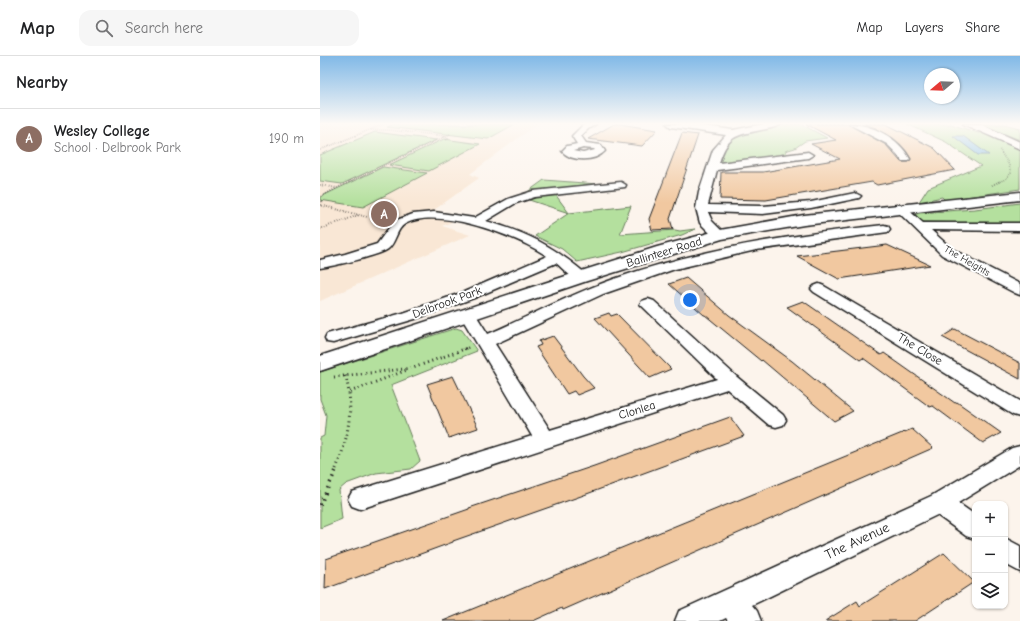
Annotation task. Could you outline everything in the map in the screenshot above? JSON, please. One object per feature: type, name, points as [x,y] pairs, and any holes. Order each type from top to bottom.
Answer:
[{"type":"main road","name":"Ballinteer Road","points":[[320,364],[581,277],[664,251],[720,236],[804,220],[1020,196]]},
{"type":"street","points":[[718,150],[702,208],[702,215],[706,223],[720,236]]},
{"type":"street","points":[[900,150],[903,153],[905,159]]},
{"type":"street","points":[[713,167],[808,155]]},
{"type":"street","points":[[477,221],[512,201],[529,196],[621,185]]},
{"type":"street","points":[[702,208],[763,210],[812,205],[855,196]]},
{"type":"street","name":"The Heights","points":[[901,209],[947,252],[1020,290]]},
{"type":"street","points":[[320,264],[344,259],[381,247],[391,236],[393,227],[401,221],[418,216],[433,215],[477,221],[540,246],[557,257],[581,277]]},
{"type":"street","points":[[920,227],[1020,227]]},
{"type":"street","name":"Ballinteer Road","points":[[484,342],[525,324],[568,302],[673,265],[772,243],[884,229]]},
{"type":"street","name":"Delbrook Park","points":[[333,338],[409,316],[468,295],[557,257]]},
{"type":"street","name":"The Close","points":[[819,289],[1020,410]]},
{"type":"street","points":[[648,304],[730,381],[776,420]]},
{"type":"street","points":[[468,315],[545,439]]},
{"type":"street","name":"Clonlea","points":[[360,499],[730,381]]},
{"type":"street","name":"The Avenue","points":[[689,621],[738,611],[939,502],[1020,454]]},
{"type":"street","points":[[939,502],[972,526]]},
{"type":"street","points":[[1008,552],[1020,560]]},
{"type":"path","points":[[324,195],[417,150]]},
{"type":"path","points":[[987,187],[1002,181],[1011,173],[1009,165],[1000,150]]},
{"type":"path","points":[[328,187],[337,187],[342,184]]},
{"type":"path","points":[[320,185],[337,188]]},
{"type":"path","points":[[320,204],[324,201]]},
{"type":"path","points":[[320,204],[320,209]]},
{"type":"path","points":[[320,204],[367,217]]},
{"type":"path","points":[[320,229],[359,215]]},
{"type":"path","points":[[350,392],[484,342]]},
{"type":"path","points":[[320,505],[335,472],[344,444],[349,420],[350,392],[345,375],[387,372],[413,368]]},
{"type":"shaded area","points":[[320,150],[502,150],[470,174],[479,178],[434,210],[463,217],[442,226],[470,235],[320,301]]},
{"type":"green space","points":[[331,150],[414,150],[342,184],[320,181],[320,155]]},
{"type":"green space","points":[[420,150],[468,150],[429,171],[389,165]]},
{"type":"green space","points":[[723,150],[787,150],[785,151],[788,155],[720,163],[717,162]]},
{"type":"green space","points":[[958,150],[1020,150],[1020,189],[945,200],[942,197],[919,202],[928,188],[981,166]]},
{"type":"green space","points":[[383,167],[427,173],[363,207],[320,200],[320,197]]},
{"type":"green space","points":[[544,180],[598,184],[526,193]]},
{"type":"green space","points":[[555,194],[569,213],[529,200],[537,196]]},
{"type":"green space","points":[[1020,203],[1020,224],[925,222],[918,220],[914,215],[919,213],[975,209]]},
{"type":"green space","points":[[631,206],[620,234],[695,229],[682,235],[622,252],[577,262],[562,249],[535,236],[569,213]]},
{"type":"green space","points":[[456,328],[462,330],[477,351],[391,385],[420,461],[411,469],[376,473],[346,484],[339,490],[342,519],[320,528],[320,438],[324,436],[326,415],[320,399],[320,372]]},
{"type":"water","points":[[972,150],[983,150],[989,155],[978,155]]},
{"type":"building","points":[[675,150],[693,150],[670,219],[673,229],[652,230],[649,219]]},
{"type":"building","points":[[823,150],[891,150],[901,162],[909,162],[911,159],[905,150],[936,150],[955,170],[877,185],[872,182],[766,200],[720,199],[721,172],[763,172],[840,159]]},
{"type":"building","points":[[887,245],[930,265],[839,279],[797,256]]},
{"type":"building","points":[[686,278],[729,315],[792,361],[853,411],[834,421],[762,360],[761,361],[704,315],[669,284]]},
{"type":"building","points":[[803,301],[881,355],[884,353],[1001,433],[983,443],[933,406],[930,407],[863,358],[860,360],[787,307]]},
{"type":"building","points":[[609,313],[611,316],[617,314],[671,369],[650,378],[595,318]]},
{"type":"building","points":[[955,329],[1020,363],[1020,379],[942,337]]},
{"type":"building","points":[[553,336],[583,376],[594,388],[577,395],[574,391],[567,394],[536,347],[541,345],[539,341]]},
{"type":"building","points":[[453,376],[478,428],[449,438],[427,384]]},
{"type":"building","points":[[730,417],[744,436],[325,589],[326,559]]},
{"type":"building","points":[[912,429],[933,448],[563,610],[562,608],[533,621],[443,621]]},
{"type":"building","points":[[944,553],[972,580],[972,583],[915,621],[825,621],[857,601],[860,606]]},
{"type":"place","name":"Wesley College","points":[[384,214]]}]
